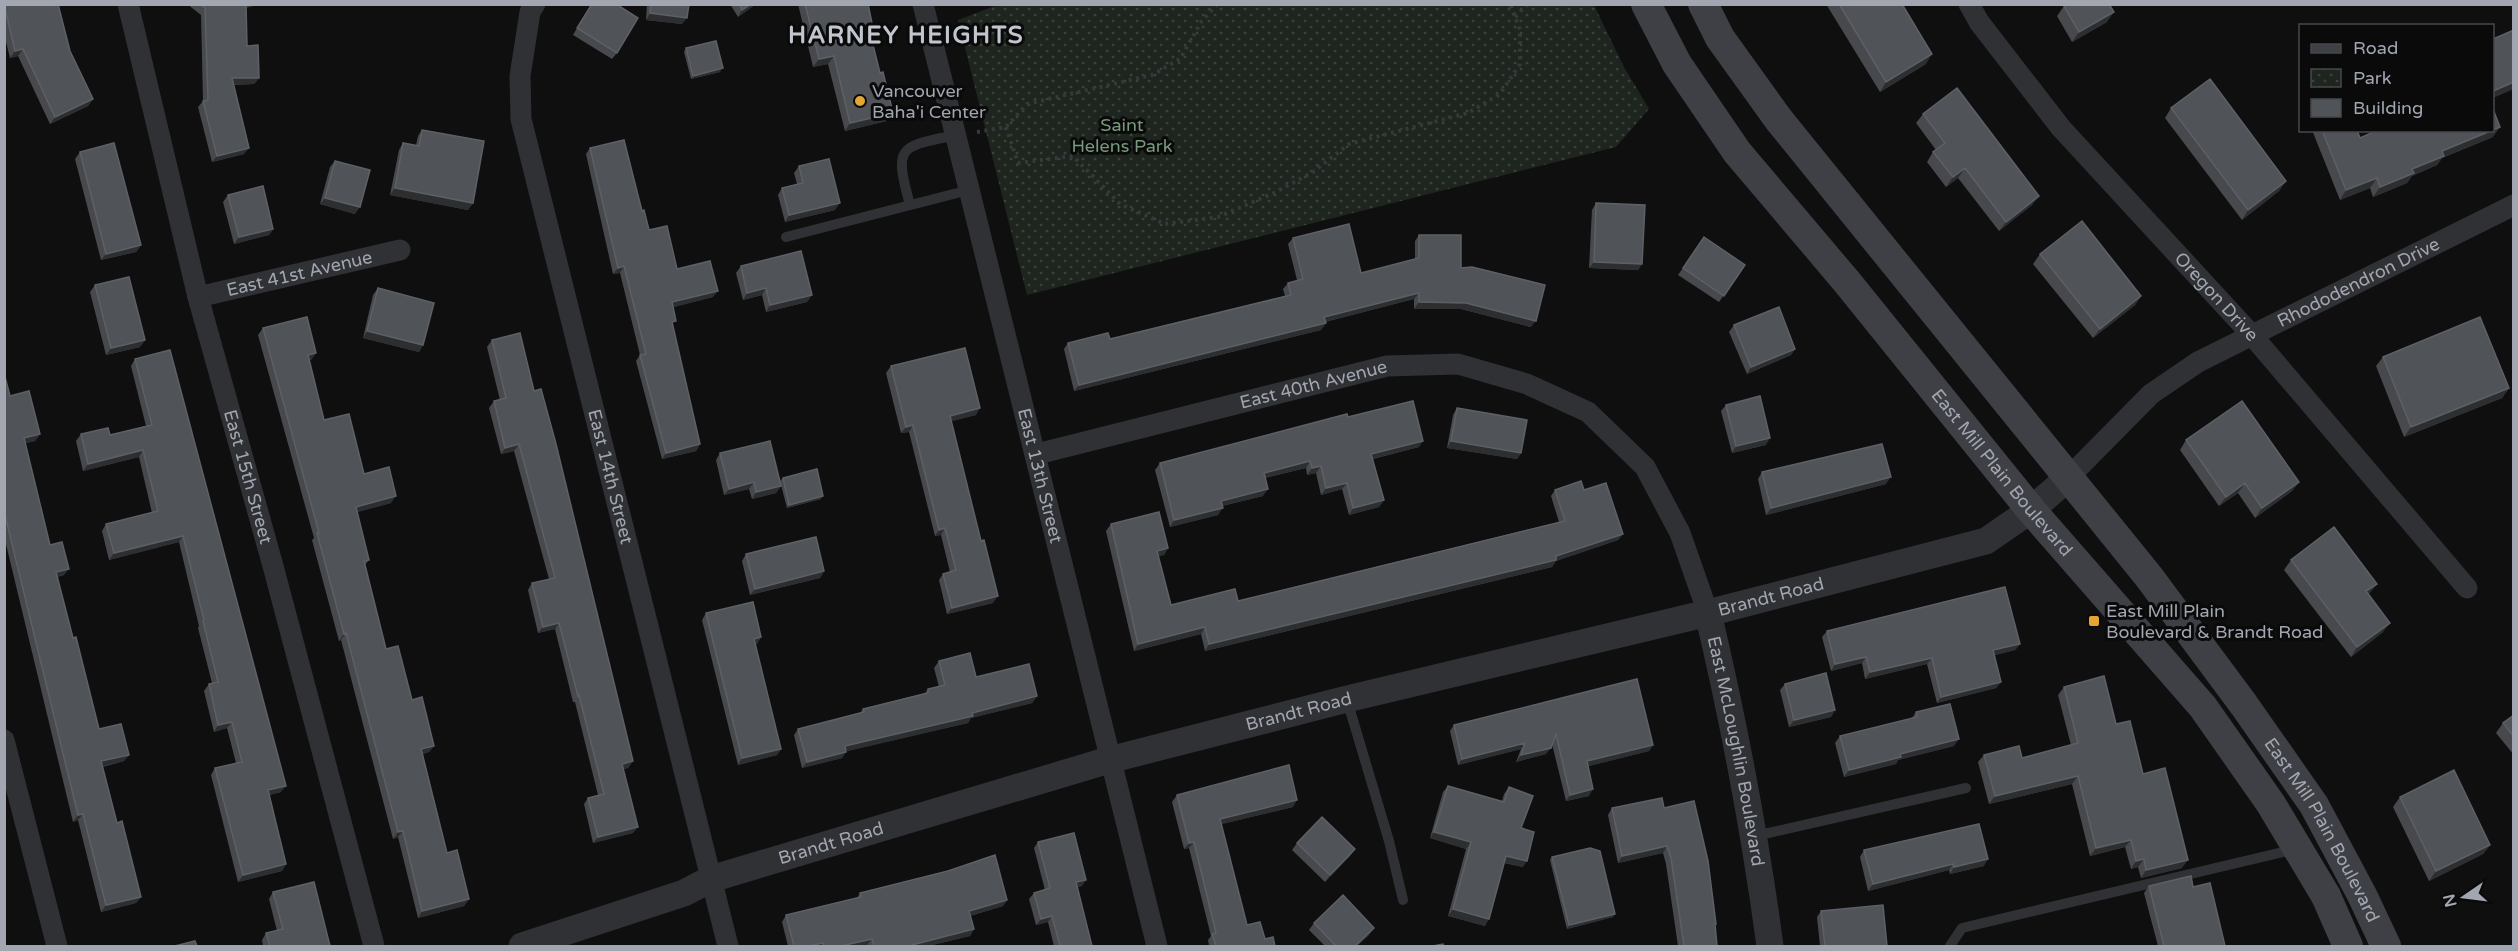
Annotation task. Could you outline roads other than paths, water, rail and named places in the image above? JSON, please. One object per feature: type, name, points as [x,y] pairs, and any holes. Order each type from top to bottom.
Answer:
[{"type":"main road","name":"East Mill Plain Boulevard","points":[[1646,4],[1677,64],[1737,152],[1847,282],[2031,510],[2203,706],[2271,804],[2298,848],[2326,896],[2348,946]]},
{"type":"main road","name":"East Mill Plain Boulevard","points":[[1703,4],[1720,38],[1779,120],[2149,577],[2244,705],[2314,805],[2362,895],[2386,946]]},
{"type":"street","name":"East 15th Street","points":[[128,4],[198,297],[374,946]]},
{"type":"street","name":"East 14th Street","points":[[535,4],[530,12],[520,76],[521,119],[728,946]]},
{"type":"street","name":"East 13th Street","points":[[924,4],[1037,454],[1109,760],[1157,946]]},
{"type":"street","name":"Oregon Drive","points":[[1969,4],[1979,22],[2061,128],[2251,334],[2467,588]]},
{"type":"street","name":"Rhododendron Drive","points":[[2068,478],[2151,394],[2198,362],[2514,205]]},
{"type":"street","name":"East 41st Avenue","points":[[198,297],[400,250]]},
{"type":"street","name":"East 40th Avenue","points":[[1037,454],[1387,366],[1458,364],[1527,384],[1588,412]]},
{"type":"street","name":"East McLoughlin Boulevard","points":[[1588,412],[1645,467],[1680,533],[1708,613],[1736,731],[1755,836],[1770,946]]},
{"type":"street","name":"Brandt Road","points":[[522,946],[684,893],[711,879],[1109,760],[1347,699],[1708,613],[1986,541],[2031,510],[2068,478]]},
{"type":"street","points":[[4,740],[57,946]]},
{"type":"lane","points":[[910,205],[900,170],[901,159],[907,148],[917,143],[956,135]]},
{"type":"lane","points":[[786,237],[969,190]]},
{"type":"lane","points":[[1347,699],[1389,842],[1403,900]]},
{"type":"lane","points":[[1755,836],[1966,788]]},
{"type":"lane","points":[[1950,946],[1962,927],[2298,848]]},
{"type":"place","name":"Vancouver Baha'i Center","points":[[860,101]]},
{"type":"place","name":"East Mill Plain Boulevard & Brandt Road","points":[[2094,621]]},
{"type":"district","name":"HARNEY HEIGHTS","points":[[906,35]]},
{"type":"park label","name":"Saint Helens Park","points":[[1122,135]]}]
